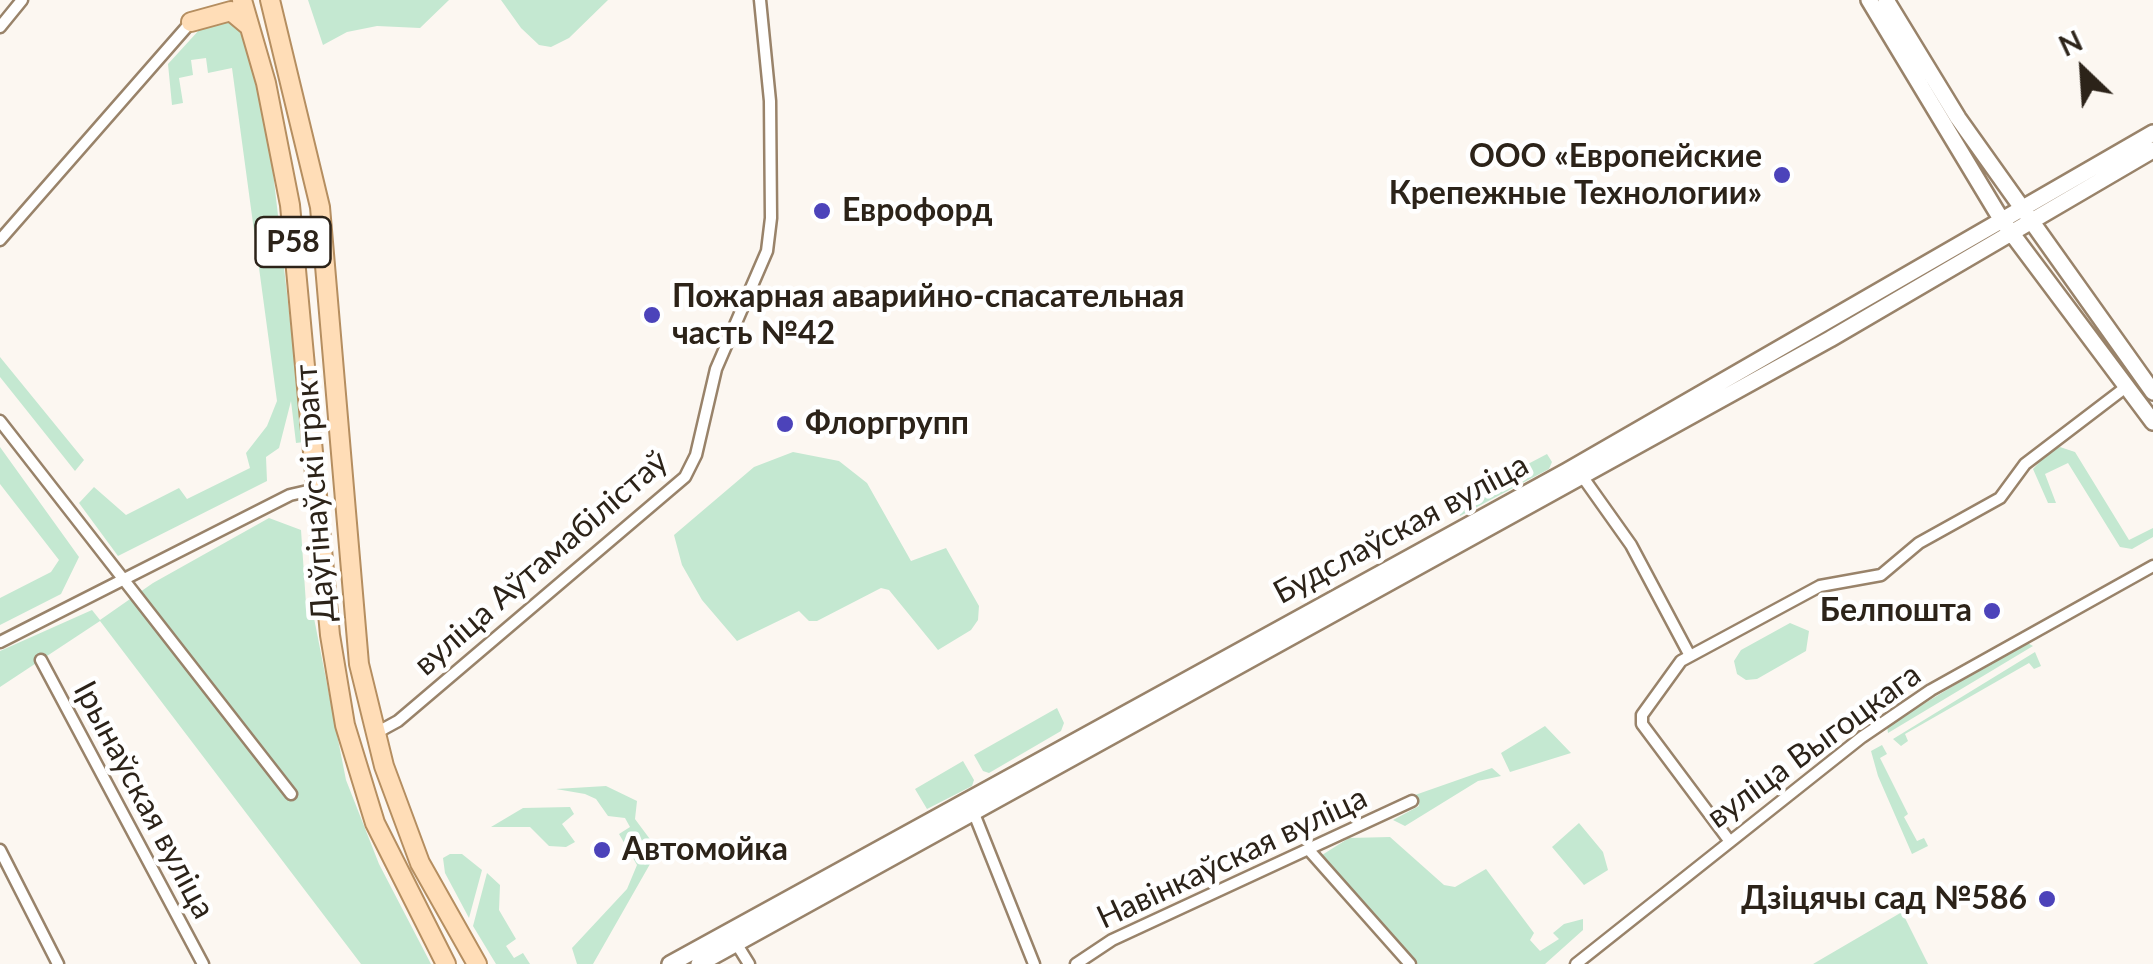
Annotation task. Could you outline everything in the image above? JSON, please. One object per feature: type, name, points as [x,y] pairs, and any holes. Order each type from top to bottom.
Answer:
[{"type":"main road","points":[[192,22],[210,0]]},
{"type":"main road","name":"Даўгінаўскі тракт","points":[[242,0],[290,205],[330,635],[354,764],[375,823],[446,964]]},
{"type":"main road","name":"Даўгінаўскі тракт","points":[[270,0],[320,207],[357,644],[376,733],[420,864],[477,964]]},
{"type":"main road","points":[[1869,0],[2006,226],[2153,422]]},
{"type":"main road","points":[[1886,0],[2025,215],[2153,392]]},
{"type":"main road","points":[[192,22],[230,11],[250,26]]},
{"type":"main road","name":"Будслаўская вуліца","points":[[698,964],[1582,476],[2025,215],[2153,133]]},
{"type":"main road","name":"Будслаўская вуліца","points":[[2025,215],[2153,150]]},
{"type":"main road","name":"Будслаўская вуліца","points":[[670,964],[2006,226]]},
{"type":"main road","points":[[316,489],[346,485]]},
{"type":"main road","points":[[423,923],[447,909]]},
{"type":"street","name":"вуліца Аўтамабілістаў","points":[[376,733],[398,721],[685,477],[696,455],[716,369],[750,293],[770,233],[770,101],[760,0]]},
{"type":"street","points":[[0,27],[15,2]]},
{"type":"street","points":[[0,240],[192,22]]},
{"type":"street","points":[[1728,840],[1642,724],[1648,706],[1689,654],[1820,586],[1880,575],[1919,543],[2000,498],[2025,464],[2126,387]]},
{"type":"street","points":[[0,421],[291,794]]},
{"type":"street","points":[[1582,476],[1630,544],[1689,654]]},
{"type":"street","points":[[0,642],[290,496],[316,489]]},
{"type":"street","name":"вуліца Выгоцкага","points":[[1576,964],[1833,758],[1931,690],[2153,566]]},
{"type":"street","name":"Ірынаўская вуліца","points":[[41,660],[203,964]]},
{"type":"street","name":"Навінкаўская вуліца","points":[[1076,964],[1112,940],[1412,801]]},
{"type":"street","points":[[973,811],[1034,964]]},
{"type":"street","points":[[1308,849],[1410,964]]},
{"type":"street","points":[[0,850],[58,964]]},
{"type":"street","points":[[736,942],[749,964]]},
{"type":"green space","points":[[308,0],[449,0],[420,28],[377,26],[347,32],[323,45]]},
{"type":"green space","points":[[501,0],[608,0],[569,38],[551,47],[539,45]]},
{"type":"green space","points":[[211,17],[239,22],[257,86],[273,172],[304,442],[296,443],[291,401],[279,448],[266,457],[267,481],[118,556],[79,503],[94,487],[126,515],[179,488],[187,499],[250,468],[246,453],[267,426],[277,401],[232,68],[208,73],[206,58],[191,60],[193,75],[179,78],[183,103],[172,105],[168,64]]},
{"type":"green space","points":[[0,357],[84,460],[75,471],[0,377]]},
{"type":"green space","points":[[0,447],[79,557],[61,594],[0,625],[0,598],[51,572],[59,560],[0,484]]},
{"type":"green space","points":[[2060,447],[2075,452],[2129,540],[2153,528],[2153,537],[2132,549],[2120,547],[2068,463],[2045,474],[2056,503],[2048,503],[2033,469],[2049,452]]},
{"type":"green space","points":[[793,452],[839,461],[867,483],[911,561],[946,548],[979,606],[978,620],[971,630],[938,650],[889,590],[881,588],[817,621],[809,621],[799,611],[737,641],[702,600],[682,565],[674,535],[754,467]]},
{"type":"green space","points":[[1547,454],[1552,462],[1549,469],[1460,516],[1456,508],[1461,499]]},
{"type":"green space","points":[[269,518],[301,530],[306,604],[313,613],[346,780],[379,864],[431,964],[361,964],[100,621],[0,687],[0,651],[92,610],[100,620],[153,583]]},
{"type":"green space","points":[[1790,623],[1809,631],[1806,651],[1757,679],[1746,680],[1737,674],[1734,661],[1741,650]]},
{"type":"green space","points":[[2026,642],[2033,646],[1888,733],[1887,726]]},
{"type":"green space","points":[[2035,652],[2041,666],[2034,669],[2029,663],[1905,734],[1908,741],[1901,746],[1893,739]]},
{"type":"green space","points":[[1057,708],[1064,723],[1061,731],[989,773],[983,771],[974,755]]},
{"type":"green space","points":[[1545,726],[1571,753],[1510,772],[1501,753]]},
{"type":"green space","points":[[1882,745],[1887,754],[1880,758],[1908,814],[1904,817],[1917,841],[1924,838],[1928,846],[1912,854],[1871,751]]},
{"type":"green space","points":[[963,761],[974,780],[972,786],[927,809],[915,789]]},
{"type":"green space","points":[[1492,768],[1501,776],[1478,781],[1405,826],[1393,820],[1419,806],[1415,795]]},
{"type":"green space","points":[[606,786],[637,801],[635,819],[658,850],[593,964],[577,964],[572,948],[627,889],[637,865],[619,834],[630,827],[625,818],[608,816],[596,799],[585,794],[556,789]]},
{"type":"green space","points":[[570,807],[574,814],[562,824],[575,842],[566,847],[549,846],[530,827],[491,827],[523,808]]},
{"type":"green space","points":[[1579,823],[1603,852],[1608,870],[1584,885],[1552,847]]},
{"type":"green space","points":[[1390,837],[1444,885],[1455,887],[1486,869],[1534,933],[1530,940],[1540,951],[1559,939],[1553,933],[1564,924],[1583,919],[1583,930],[1545,964],[1418,964],[1322,855],[1349,838]]},
{"type":"green space","points":[[462,854],[482,870],[469,918],[445,873],[443,858]]},
{"type":"green space","points":[[487,873],[500,885],[499,910],[516,939],[506,946],[514,958],[523,953],[530,964],[496,964],[473,926]]},
{"type":"green space","points":[[1902,912],[1928,964],[1813,964]]},
{"type":"place","name":"ООО «Европейские Крепежные Технологии»","points":[[1782,175]]},
{"type":"place","name":"Еврофорд","points":[[822,211]]},
{"type":"place","name":"Пожарная аварийно-спасательная часть №42","points":[[652,315]]},
{"type":"place","name":"Флоргрупп","points":[[785,424]]},
{"type":"place","name":"Белпошта","points":[[1992,611]]},
{"type":"place","name":"Автомойка","points":[[602,850]]},
{"type":"place","name":"Дзіцячы сад №586","points":[[2047,899]]}]
